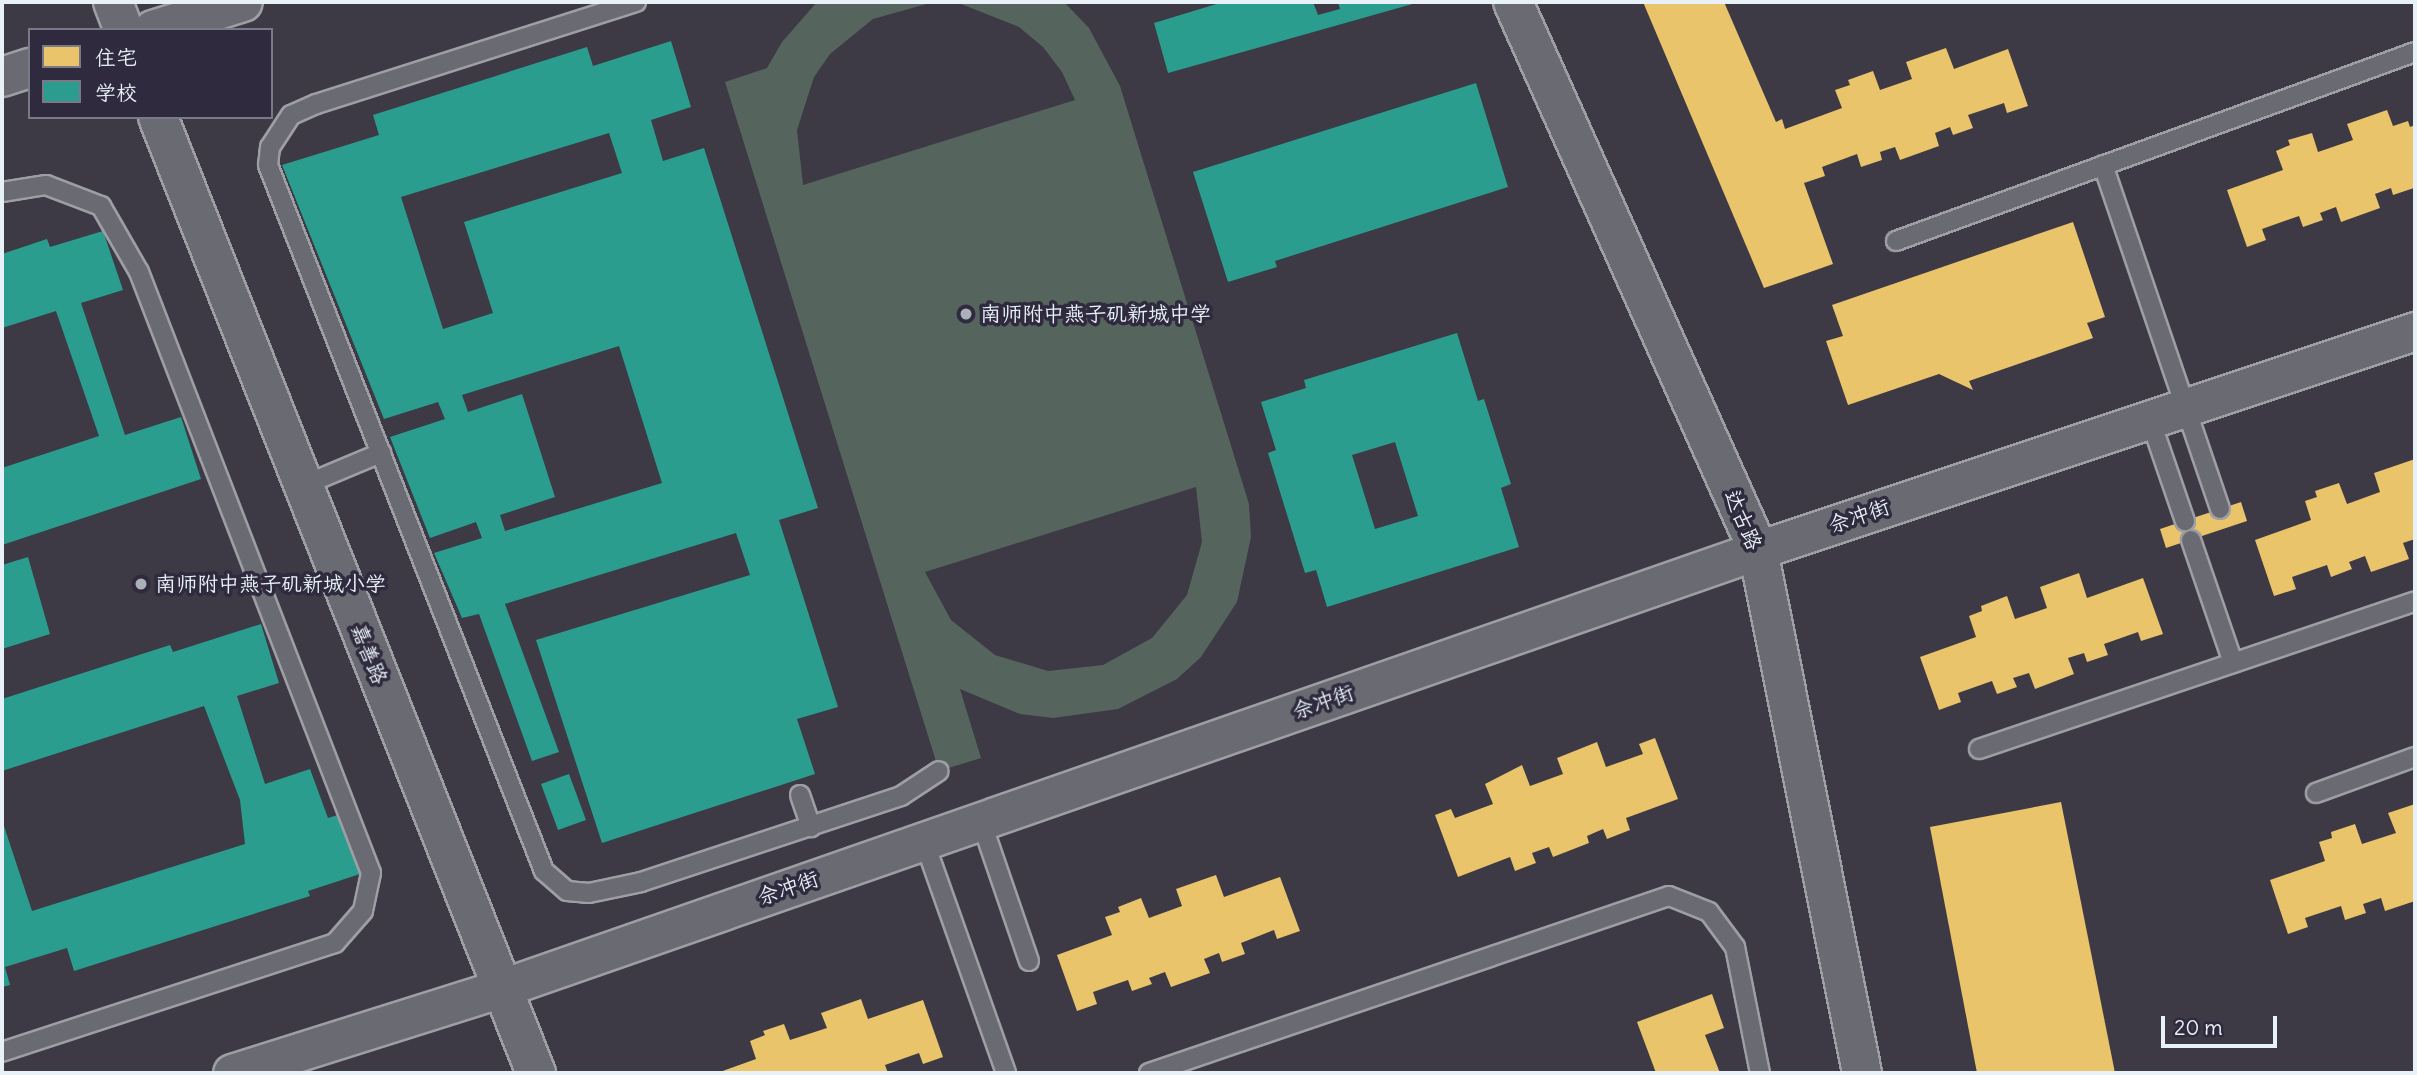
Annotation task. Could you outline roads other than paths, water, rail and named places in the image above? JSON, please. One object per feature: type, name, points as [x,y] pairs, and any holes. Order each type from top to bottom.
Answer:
[{"type":"street","points":[[113,2],[123,28]]},
{"type":"street","points":[[159,28],[243,2]]},
{"type":"street","name":"达古路","points":[[1513,2],[1758,550],[1862,1073]]},
{"type":"street","points":[[2,77],[28,69]]},
{"type":"street","name":"嘉善路","points":[[159,119],[536,1073]]},
{"type":"street","name":"佘冲街","points":[[232,1073],[502,988],[1758,550],[2415,331]]},
{"type":"lane","points":[[636,2],[316,104],[291,115],[270,147],[268,165],[544,871],[567,891],[589,893],[641,882],[901,796],[939,771]]},
{"type":"lane","points":[[1896,241],[2415,52]]},
{"type":"lane","points":[[2103,165],[2220,509]]},
{"type":"lane","points":[[2,192],[46,185],[101,206],[139,272],[371,873],[363,911],[335,943],[2,1052]]},
{"type":"lane","points":[[2150,419],[2185,521]]},
{"type":"lane","points":[[302,486],[381,453]]},
{"type":"lane","points":[[2192,540],[2233,663]]},
{"type":"lane","points":[[1979,749],[2415,601]]},
{"type":"lane","points":[[2316,793],[2415,757]]},
{"type":"lane","points":[[800,795],[811,827]]},
{"type":"lane","points":[[981,821],[1029,961]]},
{"type":"lane","points":[[924,841],[1006,1073]]},
{"type":"lane","points":[[1149,1073],[1670,897],[1709,912],[1735,947],[1760,1073]]},
{"type":"place","name":"南师附中燕子矶新城中学","points":[[966,314]]},
{"type":"place","name":"南师附中燕子矶新城小学","points":[[141,584]]}]
